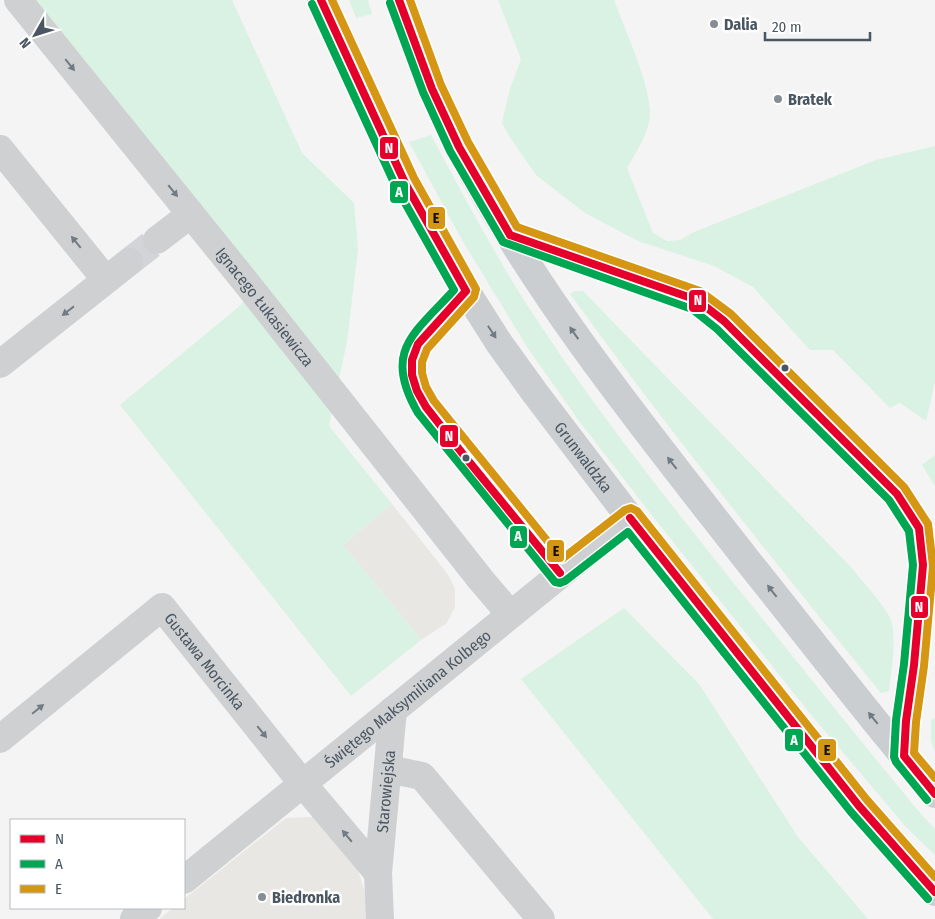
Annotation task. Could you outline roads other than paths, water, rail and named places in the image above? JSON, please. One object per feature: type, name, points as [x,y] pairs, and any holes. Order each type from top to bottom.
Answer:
[{"type":"main road","name":"Grunwaldzka","points":[[321,0],[405,183],[466,291],[499,343],[630,518],[853,799],[916,873],[935,892]]},
{"type":"main road","points":[[399,0],[432,89],[459,147],[510,235],[572,331],[693,491],[935,794]]},
{"type":"street","name":"Ignacego Łukasiewicza","points":[[18,0],[510,614]]},
{"type":"street","points":[[0,149],[106,280]]},
{"type":"street","points":[[157,240],[191,214]]},
{"type":"street","points":[[0,364],[129,262]]},
{"type":"street","name":"Świętego Maksymiliana Kolbego","points":[[185,879],[630,518]]},
{"type":"street","name":"Gustawa Morcinka","points":[[0,739],[162,607],[303,784]]},
{"type":"street","name":"Starowiejska","points":[[380,919],[378,874],[393,710]]},
{"type":"street","points":[[388,769],[422,776],[540,919]]},
{"type":"street","name":"Starowiejska","points":[[303,784],[378,874]]},
{"type":"street","points":[[134,919],[147,909]]},
{"type":"tunnel","points":[[129,262],[157,240]]},
{"type":"place","name":"Dalia","points":[[714,24]]},
{"type":"place","name":"Bratek","points":[[778,99]]},
{"type":"place","name":"Biedronka","points":[[262,897]]}]
